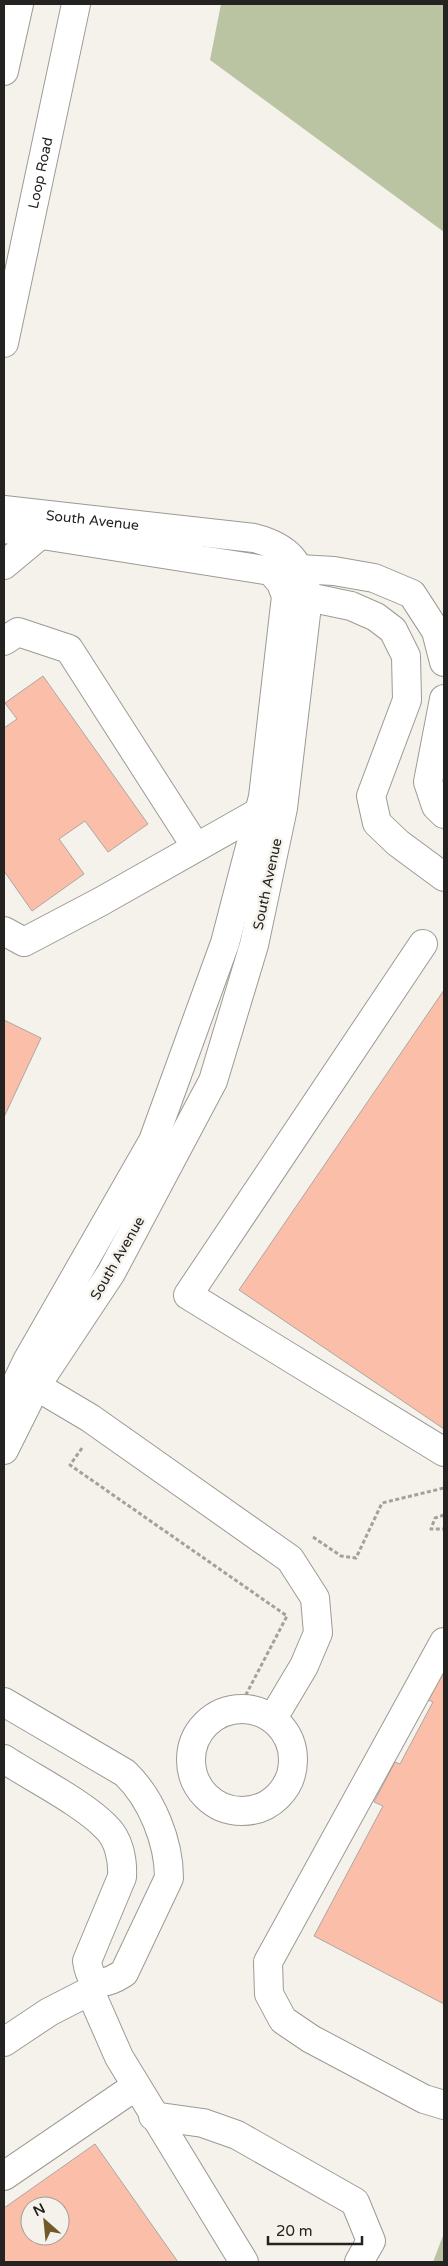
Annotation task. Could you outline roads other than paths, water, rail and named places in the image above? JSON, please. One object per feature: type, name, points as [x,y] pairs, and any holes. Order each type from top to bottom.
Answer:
[{"type":"street","points":[[4,71],[19,4]]},
{"type":"street","name":"Loop Road","points":[[4,343],[76,4]]},
{"type":"street","name":"South Avenue","points":[[4,510],[254,538],[274,543],[286,552],[300,569],[283,808],[254,945],[213,1081],[111,1273],[36,1386],[4,1450]]},
{"type":"street","points":[[4,529],[271,571],[300,569],[374,578],[412,594],[436,631],[444,662]]},
{"type":"street","points":[[4,564],[40,535]]},
{"type":"street","points":[[271,571],[297,597],[351,606],[376,616],[392,630],[406,656],[407,700],[371,796],[377,823],[398,843],[444,877]]},
{"type":"street","points":[[4,1409],[27,1361],[153,1141],[226,942],[263,797],[297,597]]},
{"type":"street","points":[[4,641],[18,632],[69,649],[196,848]]},
{"type":"street","points":[[444,699],[428,782],[436,806],[444,814]]},
{"type":"street","points":[[4,931],[24,942],[259,812]]},
{"type":"street","points":[[423,944],[188,1295],[444,1452]]},
{"type":"street","points":[[36,1386],[90,1418],[290,1559],[315,1598],[318,1633],[304,1666],[273,1718]]},
{"type":"street","points":[[444,1642],[268,1962],[269,1994],[283,2020],[311,2039],[424,2099],[444,2105]]},
{"type":"street","points":[[4,1702],[125,1773],[139,1786],[147,1801],[169,1863],[169,1878],[124,1973],[105,1983],[93,1986],[4,2042]]},
{"type":"street","points":[[4,1759],[90,1813],[108,1828],[118,1847],[123,1864],[122,1877],[87,1961],[89,1974],[119,2057],[153,2116],[244,2262]]},
{"type":"street","points":[[4,2176],[136,2086]]},
{"type":"street","points":[[153,2116],[203,2123],[237,2135],[354,2202],[371,2241],[359,2262]]}]
